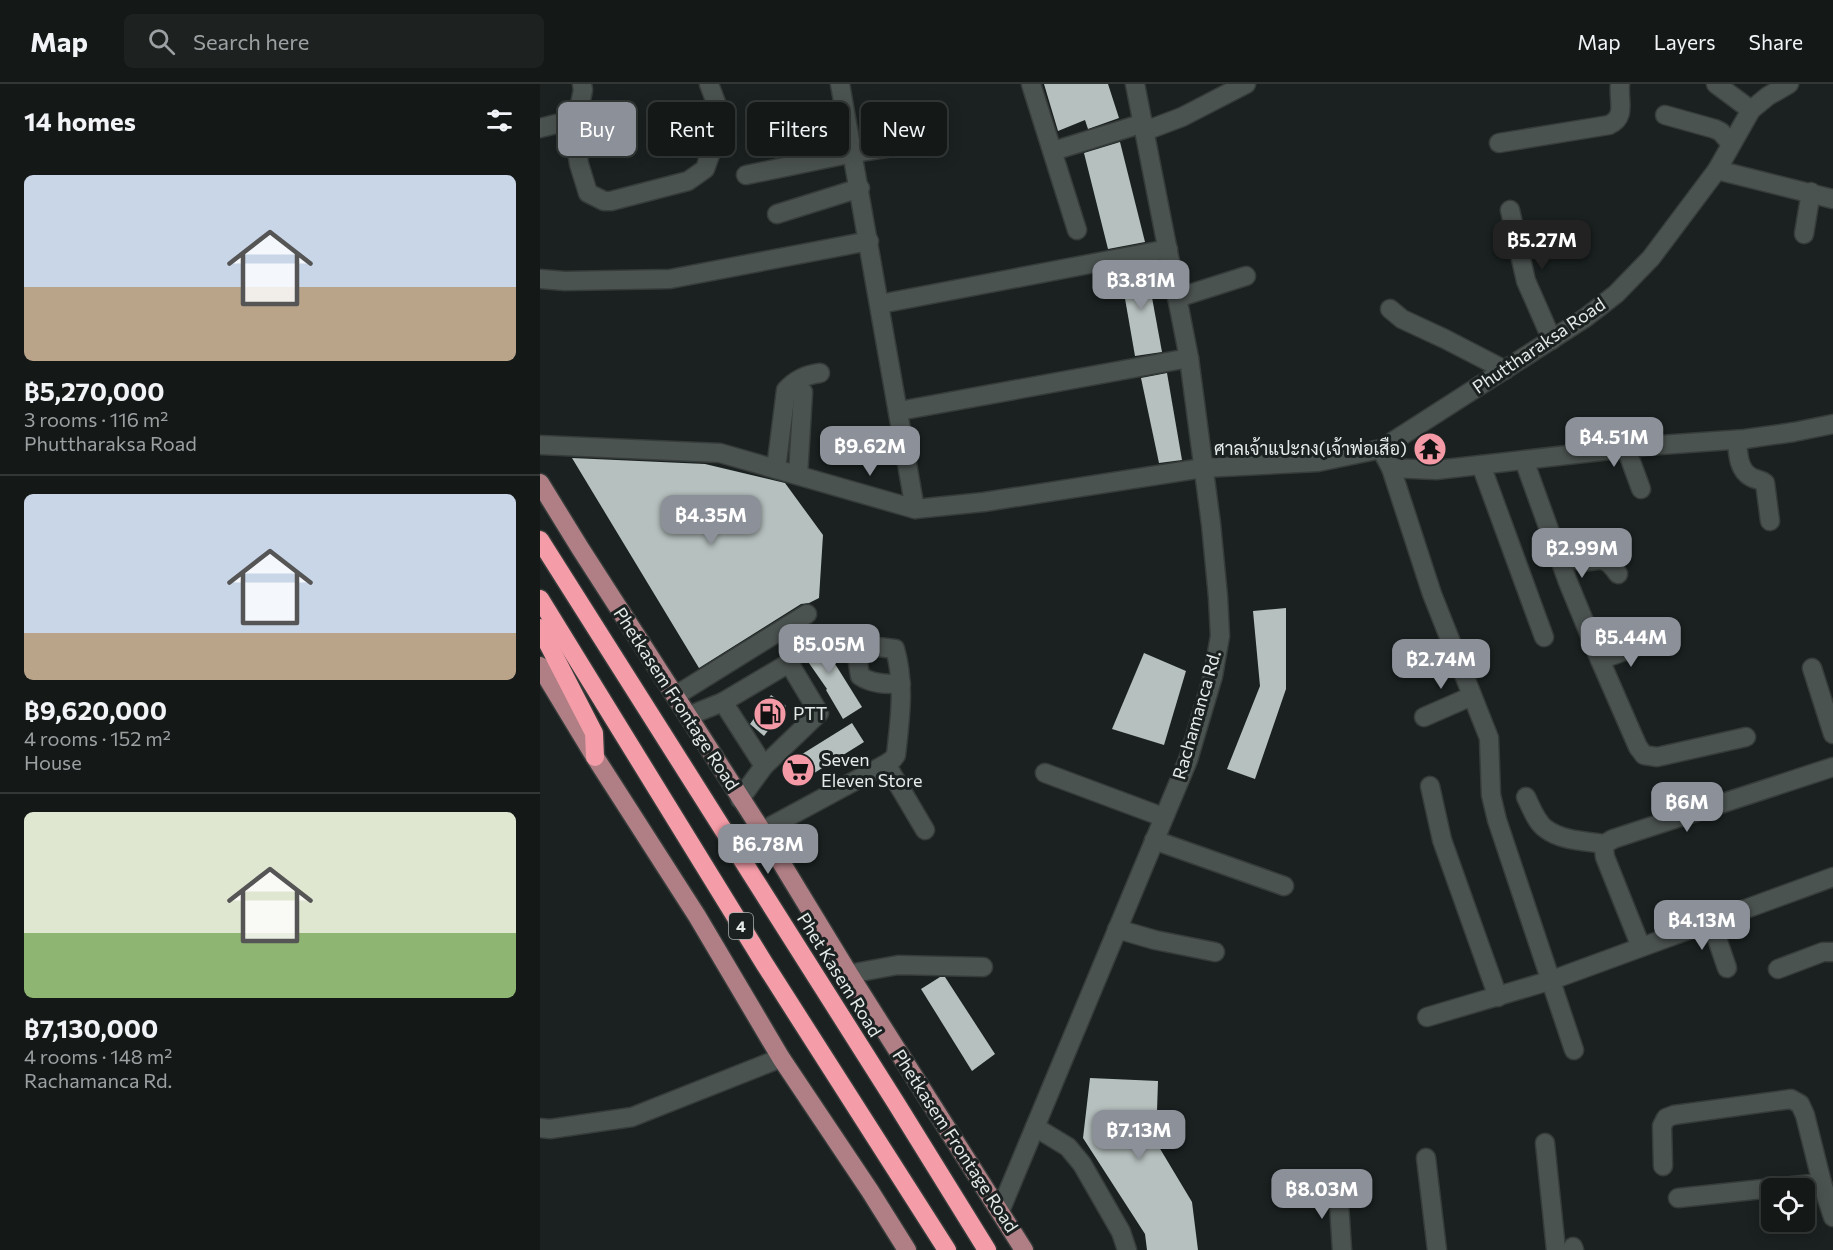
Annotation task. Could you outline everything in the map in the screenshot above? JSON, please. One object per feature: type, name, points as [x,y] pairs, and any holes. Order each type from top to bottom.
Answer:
[{"type":"highway","name":"Phet Kasem Road","points":[[540,540],[987,1250]]},
{"type":"highway","name":"4","points":[[540,599],[765,963],[947,1250]]},
{"type":"highway","points":[[540,628],[594,733],[595,757]]},
{"type":"main road","name":"Phetkasem Frontage Road","points":[[540,483],[762,831],[849,974],[1024,1250]]},
{"type":"main road","name":"4","points":[[540,666],[595,757],[697,916],[781,1058],[907,1250]]},
{"type":"street","points":[[580,102],[582,84]]},
{"type":"street","points":[[578,156],[588,193],[604,201],[688,181],[705,169],[721,123],[721,116],[709,84]]},
{"type":"street","points":[[540,445],[720,453],[915,509],[840,84]]},
{"type":"street","points":[[1031,84],[1077,230]]},
{"type":"street","name":"Rachamanca Rd.","points":[[1000,1211],[1188,760],[1213,676],[1220,636],[1211,524],[1189,358],[1135,84]]},
{"type":"street","points":[[1053,151],[1182,117],[1246,84]]},
{"type":"street","points":[[1499,143],[1616,122],[1620,116],[1620,84]]},
{"type":"street","points":[[1716,84],[1751,110]]},
{"type":"street","name":"Phuttharaksa Road","points":[[915,509],[984,502],[1203,468],[1318,462],[1381,449],[1552,340],[1616,294],[1651,258],[1717,170],[1751,110],[1768,96],[1789,84]]},
{"type":"street","points":[[1665,115],[1722,132],[1731,144]]},
{"type":"street","points":[[540,128],[558,124]]},
{"type":"street","points":[[746,175],[861,152]]},
{"type":"street","points":[[1717,170],[1833,199]]},
{"type":"street","points":[[777,214],[860,188]]},
{"type":"street","points":[[1804,234],[1811,192]]},
{"type":"street","points":[[1510,210],[1526,281],[1552,340]]},
{"type":"street","points":[[540,279],[565,281],[670,279],[869,241]]},
{"type":"street","points":[[880,304],[1168,249]]},
{"type":"street","points":[[1177,298],[1246,276]]},
{"type":"street","points":[[1390,309],[1402,319],[1505,370]]},
{"type":"street","points":[[898,411],[1189,358]]},
{"type":"street","points":[[776,469],[786,390],[801,378],[820,373]]},
{"type":"street","points":[[798,476],[803,392]]},
{"type":"street","points":[[1391,468],[1436,470],[1626,448],[1737,440],[1833,424]]},
{"type":"street","points":[[1737,440],[1738,455],[1743,469],[1747,475],[1763,480],[1765,483],[1770,520]]},
{"type":"street","points":[[1626,448],[1641,489]]},
{"type":"street","points":[[1381,449],[1391,468],[1432,594],[1489,738],[1491,795],[1497,820],[1574,1050]]},
{"type":"street","points":[[1524,460],[1600,660],[1638,747],[1644,755],[1656,757],[1746,737]]},
{"type":"street","points":[[1481,465],[1544,637]]},
{"type":"street","points":[[1558,554],[1564,554],[1578,561],[1603,560],[1618,574]]},
{"type":"street","points":[[675,696],[807,614]]},
{"type":"street","points":[[762,831],[886,764],[896,754],[901,684],[900,668],[893,648],[846,642],[860,676],[868,681],[881,684],[901,684]]},
{"type":"street","points":[[1600,660],[1649,642]]},
{"type":"street","points":[[688,716],[723,702],[789,663],[819,713],[764,766],[740,799]]},
{"type":"street","points":[[1812,668],[1833,734]]},
{"type":"street","points":[[1424,717],[1472,696]]},
{"type":"street","points":[[723,702],[764,766]]},
{"type":"street","points":[[886,764],[924,830]]},
{"type":"street","points":[[1526,797],[1545,828],[1557,835],[1575,840],[1605,844],[1613,839],[1833,767]]},
{"type":"street","points":[[1045,772],[1163,817]]},
{"type":"street","points":[[1430,786],[1442,840],[1498,997]]},
{"type":"street","points":[[1154,840],[1284,886]]},
{"type":"street","points":[[1605,844],[1605,857],[1641,946]]},
{"type":"street","points":[[1427,1017],[1552,980],[1833,877]]},
{"type":"street","points":[[1711,921],[1727,968]]},
{"type":"street","points":[[1117,929],[1155,940],[1215,952]]},
{"type":"street","points":[[1778,969],[1823,952],[1833,952]]},
{"type":"street","points":[[849,974],[897,965],[984,967]]},
{"type":"street","points":[[540,1128],[550,1129],[632,1117],[781,1058]]},
{"type":"street","points":[[1663,1166],[1662,1126],[1666,1118],[1791,1099],[1800,1104],[1805,1114],[1833,1217]]},
{"type":"street","points":[[1035,1127],[1068,1147],[1082,1164],[1121,1232],[1127,1250]]},
{"type":"street","points":[[1545,1143],[1568,1249]]},
{"type":"street","points":[[1426,1158],[1437,1250]]},
{"type":"street","points":[[1815,1184],[1822,1183]]},
{"type":"street","points":[[1338,1188],[1342,1250]]},
{"type":"street","points":[[1678,1198],[1761,1189]]},
{"type":"building","points":[[1044,84],[1108,84],[1119,118],[1088,129],[1085,120],[1058,131]]},
{"type":"building","points":[[1120,142],[1145,242],[1108,249],[1084,153]]},
{"type":"building","points":[[1146,265],[1162,352],[1135,356],[1120,270]]},
{"type":"building","points":[[1167,373],[1182,460],[1159,463],[1141,378]]},
{"type":"building","points":[[572,458],[705,464],[785,483],[823,535],[819,598],[801,604],[699,668]]},
{"type":"building","points":[[1286,608],[1286,689],[1255,779],[1227,769],[1260,686],[1253,611]]},
{"type":"building","points":[[813,631],[862,707],[843,719],[827,689],[795,643]]},
{"type":"building","points":[[1144,653],[1186,671],[1164,745],[1112,729]]},
{"type":"building","points":[[771,695],[786,706],[764,736],[750,724]]},
{"type":"building","points":[[852,723],[864,742],[795,785],[783,766]]},
{"type":"building","points":[[940,977],[945,977],[995,1054],[972,1071],[921,989]]},
{"type":"building","points":[[1090,1078],[1158,1081],[1156,1142],[1192,1202],[1198,1250],[1147,1250],[1145,1234],[1083,1138]]},
{"type":"place","name":"ศาลเจ้าแปะกง(เจ้าพ่อเสือ)","points":[[1430,449]]},
{"type":"place","name":"PTT","points":[[770,714]]},
{"type":"place","name":"Seven Eleven Store","points":[[798,770]]}]
